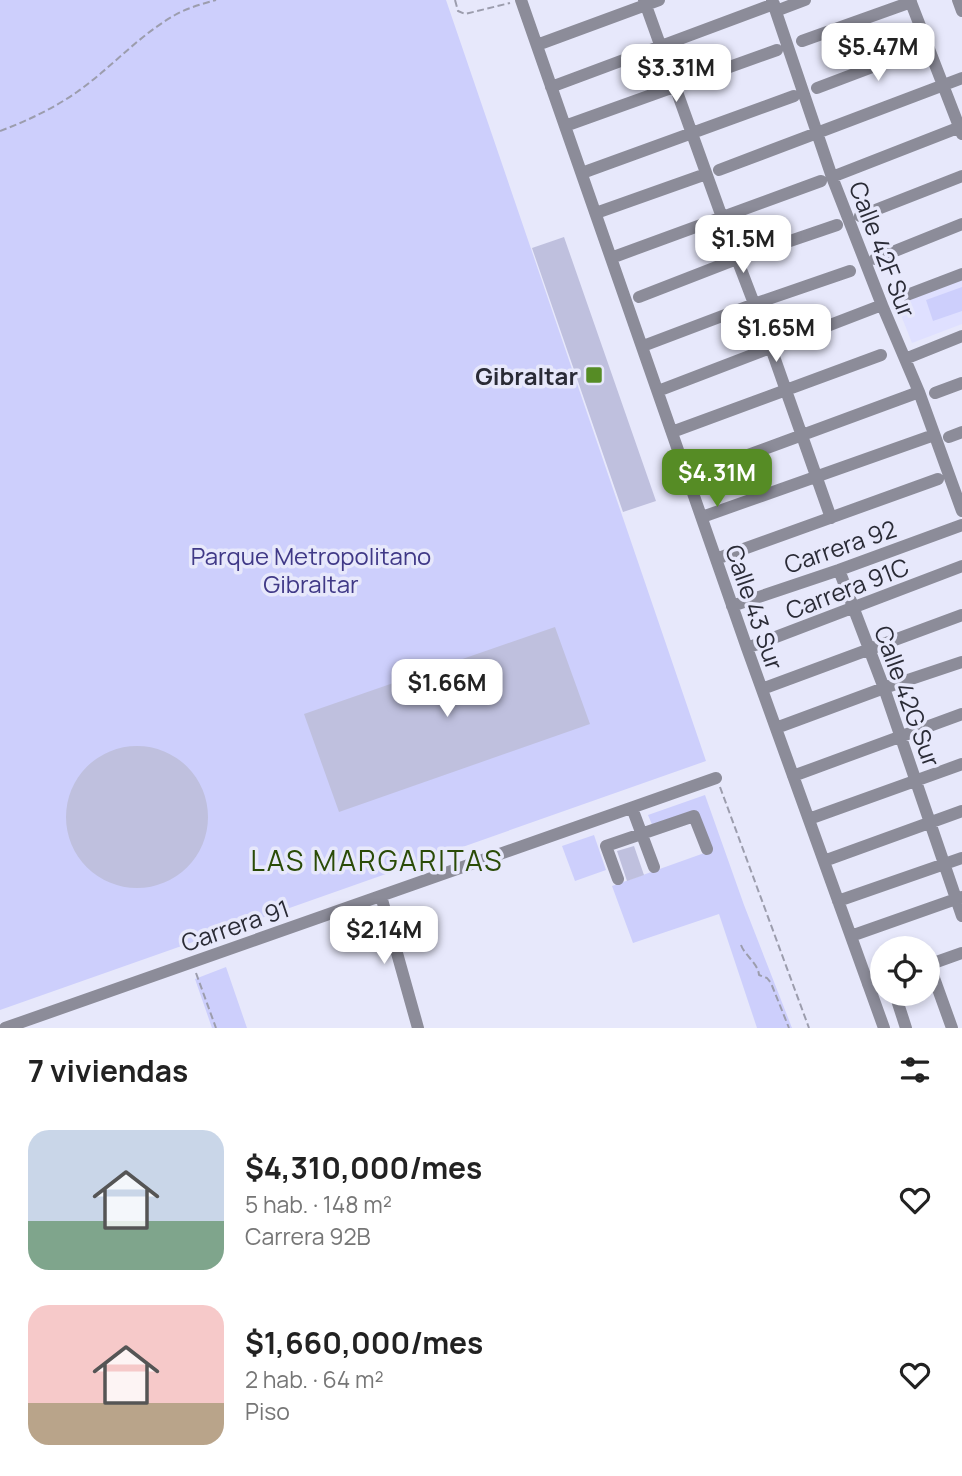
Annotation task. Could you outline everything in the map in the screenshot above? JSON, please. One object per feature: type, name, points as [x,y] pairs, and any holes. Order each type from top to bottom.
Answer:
[{"type":"street","name":"Calle 43 Sur","points":[[522,0],[732,606],[884,1028]]},
{"type":"street","points":[[537,46],[645,3],[659,0]]},
{"type":"street","points":[[551,87],[774,5],[805,0]]},
{"type":"street","points":[[958,0],[962,11]]},
{"type":"street","points":[[611,258],[961,131],[911,1],[802,41]]},
{"type":"street","points":[[645,3],[692,133],[713,172],[722,216],[737,260],[831,518]]},
{"type":"street","name":"Calle 42F Sur","points":[[774,5],[817,132],[827,179],[919,392],[934,435],[957,481],[962,512]]},
{"type":"street","points":[[817,88],[928,46]]},
{"type":"street","points":[[565,126],[776,50]]},
{"type":"street","points":[[596,213],[962,78]]},
{"type":"street","points":[[582,173],[794,96]]},
{"type":"street","points":[[860,216],[962,176]]},
{"type":"street","points":[[875,259],[962,224]]},
{"type":"street","points":[[639,297],[837,225]]},
{"type":"street","points":[[643,346],[849,271]]},
{"type":"street","points":[[906,295],[962,274]]},
{"type":"street","points":[[658,391],[882,305]]},
{"type":"street","points":[[905,359],[962,336]]},
{"type":"street","points":[[672,432],[881,355]]},
{"type":"street","points":[[935,393],[962,383]]},
{"type":"street","points":[[688,478],[919,392]]},
{"type":"street","points":[[702,517],[934,435]]},
{"type":"street","points":[[716,559],[938,479]]},
{"type":"street","name":"Carrera 92","points":[[732,606],[962,525]]},
{"type":"street","name":"Carrera 91C","points":[[747,648],[962,566]]},
{"type":"street","name":"Calle 42G Sur","points":[[839,570],[959,898],[962,916]]},
{"type":"street","points":[[762,689],[962,615]]},
{"type":"street","points":[[776,727],[962,662]]},
{"type":"street","points":[[793,776],[962,714]]},
{"type":"street","points":[[809,820],[962,764]]},
{"type":"street","name":"Carrera 91","points":[[5,1028],[716,778]]},
{"type":"street","points":[[632,808],[654,867]]},
{"type":"street","points":[[824,861],[962,811]]},
{"type":"street","points":[[618,879],[606,846],[694,816],[707,849]]},
{"type":"street","points":[[838,901],[962,858]]},
{"type":"street","points":[[381,896],[418,1028]]},
{"type":"street","points":[[851,936],[959,898]]},
{"type":"street","points":[[940,961],[962,953]]},
{"type":"street","points":[[940,996],[952,1028]]},
{"type":"street","points":[[899,1006],[906,1028]]},
{"type":"path","points":[[0,131],[79,91],[134,43],[177,14],[216,0]]},
{"type":"path","points":[[455,0],[458,11],[465,14],[511,3],[513,0]]},
{"type":"path","points":[[716,778],[809,1028]]},
{"type":"path","points":[[741,945],[759,975],[770,981],[789,1028]]},
{"type":"path","points":[[192,962],[216,1028]]},
{"type":"shaded area","points":[[962,280],[962,324],[912,343],[897,305]]},
{"type":"green space","name":"Parque Metropolitano Gibraltar","points":[[0,0],[446,0],[706,761],[0,1010]]},
{"type":"green space","points":[[962,287],[962,311],[933,321],[926,300]]},
{"type":"green space","points":[[705,795],[792,1028],[757,1028],[719,914],[633,943],[612,886],[710,851],[697,812],[653,827],[648,815]]},
{"type":"green space","points":[[594,835],[606,870],[575,881],[562,846]]},
{"type":"green space","points":[[226,967],[247,1028],[212,1028],[195,979]]},
{"type":"building","name":"Gibraltar","points":[[564,237],[656,501],[623,512],[532,248]]},
{"type":"building","points":[[555,627],[590,724],[339,812],[304,714]]},
{"type":"building","points":[[137,746],[164,751],[187,767],[203,790],[208,817],[203,844],[187,867],[164,883],[137,888],[110,883],[87,867],[71,844],[66,817],[71,790],[87,767],[110,751]]},
{"type":"building","points":[[634,846],[644,875],[627,881],[617,851]]},
{"type":"place","name":"Gibraltar","points":[[594,375]]},
{"type":"district","name":"LAS MARGARITAS","points":[[377,860]]}]
